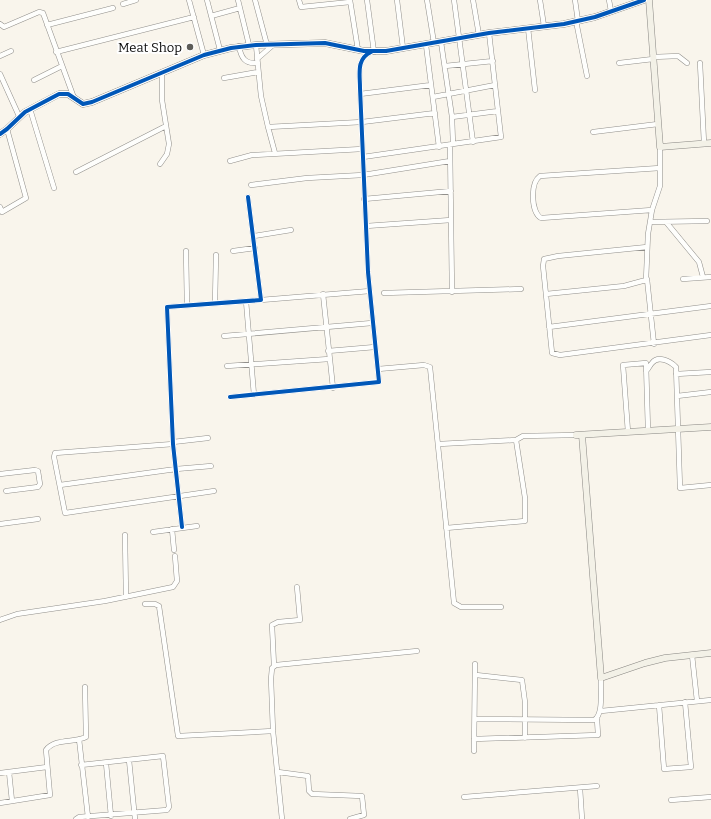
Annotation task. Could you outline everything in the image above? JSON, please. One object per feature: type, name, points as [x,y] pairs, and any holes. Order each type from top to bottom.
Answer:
[{"type":"street","points":[[122,4],[136,0]]},
{"type":"street","points":[[189,0],[204,55]]},
{"type":"street","points":[[207,0],[220,50]]},
{"type":"street","points":[[238,0],[249,45]]},
{"type":"street","points":[[256,0],[270,45]]},
{"type":"street","points":[[299,0],[301,7],[350,1],[358,50]]},
{"type":"street","points":[[367,0],[373,52]]},
{"type":"street","points":[[397,0],[403,48]]},
{"type":"street","points":[[427,0],[434,43]]},
{"type":"street","points":[[454,0],[461,38],[473,142]]},
{"type":"street","points":[[473,0],[479,35]]},
{"type":"street","points":[[540,0],[544,26]]},
{"type":"street","points":[[575,0],[577,21],[587,76]]},
{"type":"street","points":[[609,0],[611,11]]},
{"type":"street","points":[[0,134],[8,129],[19,116],[63,93],[68,94],[82,104],[92,102],[204,55],[220,50],[249,45],[325,43],[373,52],[426,45],[489,33],[577,21],[644,0]]},
{"type":"street","points":[[649,0],[660,147],[659,189],[652,210],[647,247],[647,279],[654,344]]},
{"type":"street","points":[[47,25],[113,8]]},
{"type":"street","points":[[211,16],[240,8]]},
{"type":"street","points":[[0,24],[4,27],[41,12],[44,14],[56,52],[74,98]]},
{"type":"street","points":[[56,52],[194,16]]},
{"type":"street","points":[[528,28],[535,90]]},
{"type":"street","points":[[363,157],[501,137],[489,33]]},
{"type":"street","points":[[441,42],[452,117],[452,144],[450,161],[452,292]]},
{"type":"street","points":[[256,45],[258,72],[268,127],[275,153]]},
{"type":"street","points":[[240,46],[240,54],[245,61],[250,63],[257,61],[270,45]]},
{"type":"street","points":[[426,45],[439,147]]},
{"type":"street","points":[[0,56],[11,51]]},
{"type":"street","points":[[230,397],[378,383],[380,380],[372,323],[364,199],[360,94],[360,63],[364,56],[373,52]]},
{"type":"street","points":[[619,63],[678,56],[687,63]]},
{"type":"street","points":[[445,66],[492,61]]},
{"type":"street","points":[[700,63],[704,143]]},
{"type":"street","points":[[34,80],[62,66]]},
{"type":"street","points":[[224,78],[258,72]]},
{"type":"street","points":[[160,164],[167,154],[169,146],[162,100],[162,73]]},
{"type":"street","points":[[0,74],[19,116]]},
{"type":"street","points":[[360,94],[431,85]]},
{"type":"street","points":[[433,97],[495,85]]},
{"type":"street","points":[[30,109],[54,188]]},
{"type":"street","points":[[452,117],[498,111]]},
{"type":"street","points":[[268,127],[362,122],[435,114]]},
{"type":"street","points":[[593,132],[658,124]]},
{"type":"street","points":[[76,172],[166,126]]},
{"type":"street","points":[[0,207],[2,212],[26,198],[8,129]]},
{"type":"street","points":[[660,147],[711,143]]},
{"type":"street","points":[[230,161],[252,155],[362,149]]},
{"type":"street","points":[[251,185],[307,178],[363,175],[450,161]]},
{"type":"street","points":[[652,210],[541,218],[535,211],[534,184],[540,176],[660,168]]},
{"type":"street","points":[[364,199],[451,191]]},
{"type":"street","points":[[248,197],[261,300]]},
{"type":"street","points":[[366,226],[451,220]]},
{"type":"street","points":[[650,222],[707,221]]},
{"type":"street","points":[[666,222],[699,262],[703,278]]},
{"type":"street","points":[[254,236],[291,230]]},
{"type":"street","points":[[647,247],[547,258],[544,261],[543,266],[551,352],[553,354],[654,344],[711,335]]},
{"type":"street","points":[[233,251],[255,248]]},
{"type":"street","points":[[186,251],[187,305]]},
{"type":"street","points":[[215,303],[216,255]]},
{"type":"street","points":[[684,279],[711,277]]},
{"type":"street","points":[[546,294],[624,286],[642,282],[647,279]]},
{"type":"street","points":[[384,293],[521,289]]},
{"type":"street","points":[[182,528],[173,443],[167,307],[370,291]]},
{"type":"street","points":[[323,294],[332,388]]},
{"type":"street","points":[[246,301],[250,365],[254,395]]},
{"type":"street","points":[[549,327],[711,306]]},
{"type":"street","points":[[224,336],[372,323]]},
{"type":"street","points":[[328,351],[375,347]]},
{"type":"street","points":[[227,366],[329,358]]},
{"type":"street","points":[[646,371],[652,362],[661,359],[673,364],[676,367],[680,488],[711,485]]},
{"type":"street","points":[[628,432],[624,365],[646,363],[648,430]]},
{"type":"street","points":[[378,369],[424,365],[430,367],[454,603],[461,607],[501,607]]},
{"type":"street","points":[[676,374],[711,372]]},
{"type":"street","points":[[677,396],[711,392]]},
{"type":"street","points":[[439,444],[516,440],[523,436],[579,435],[711,427]]},
{"type":"street","points":[[474,739],[598,735],[597,719],[601,711],[601,678],[579,435]]},
{"type":"street","points":[[208,438],[173,443],[56,453],[54,457],[64,511],[66,513],[214,491]]},
{"type":"street","points":[[446,528],[525,521],[525,498],[516,440]]},
{"type":"street","points":[[60,485],[176,469],[211,466]]},
{"type":"street","points":[[0,474],[34,470],[38,471],[40,484],[38,486],[6,491]]},
{"type":"street","points":[[0,524],[38,519]]},
{"type":"street","points":[[153,532],[197,526]]},
{"type":"street","points":[[172,529],[174,550]]},
{"type":"street","points":[[125,535],[126,597]]},
{"type":"street","points":[[0,620],[17,614],[126,597],[175,586],[177,581],[175,556]]},
{"type":"street","points":[[282,819],[273,731],[271,679],[274,666],[272,626],[278,622],[300,620],[298,587]]},
{"type":"street","points":[[144,604],[155,604],[159,606],[178,736],[273,731]]},
{"type":"street","points":[[274,666],[318,660],[417,651]]},
{"type":"street","points":[[601,678],[665,658],[711,653]]},
{"type":"street","points":[[692,655],[697,701]]},
{"type":"street","points":[[474,751],[475,664]]},
{"type":"street","points":[[476,676],[522,680],[525,702],[525,738]]},
{"type":"street","points":[[0,803],[49,796],[51,793],[47,767],[47,748],[57,743],[84,739],[87,736],[85,686]]},
{"type":"street","points":[[601,711],[711,700]]},
{"type":"street","points":[[659,705],[664,769],[691,767],[685,702]]},
{"type":"street","points":[[475,719],[597,719]]},
{"type":"street","points":[[79,739],[88,817]]},
{"type":"street","points":[[76,819],[88,817],[109,817],[169,808],[164,757],[162,755],[82,765]]},
{"type":"street","points":[[129,760],[135,819]]},
{"type":"street","points":[[106,763],[109,817]]},
{"type":"street","points":[[0,773],[47,767]]},
{"type":"street","points":[[9,772],[12,801]]},
{"type":"street","points":[[278,772],[308,776],[309,791],[312,794],[362,796],[364,815],[350,819]]},
{"type":"street","points":[[464,797],[597,786]]},
{"type":"street","points":[[580,788],[582,819]]},
{"type":"street","points":[[672,800],[711,797]]},
{"type":"cycle path","points":[[0,134],[25,112],[59,94],[68,94],[83,104],[92,102],[204,55],[231,48],[256,45],[325,43],[364,51],[386,51],[489,33],[564,24],[595,17],[644,0]]},
{"type":"cycle path","points":[[230,397],[379,382],[368,272],[360,77],[361,63],[366,55],[371,52]]},
{"type":"cycle path","points":[[182,527],[173,444],[167,307],[261,300],[248,197]]},
{"type":"place","name":"Meat Shop","points":[[190,47]]}]
